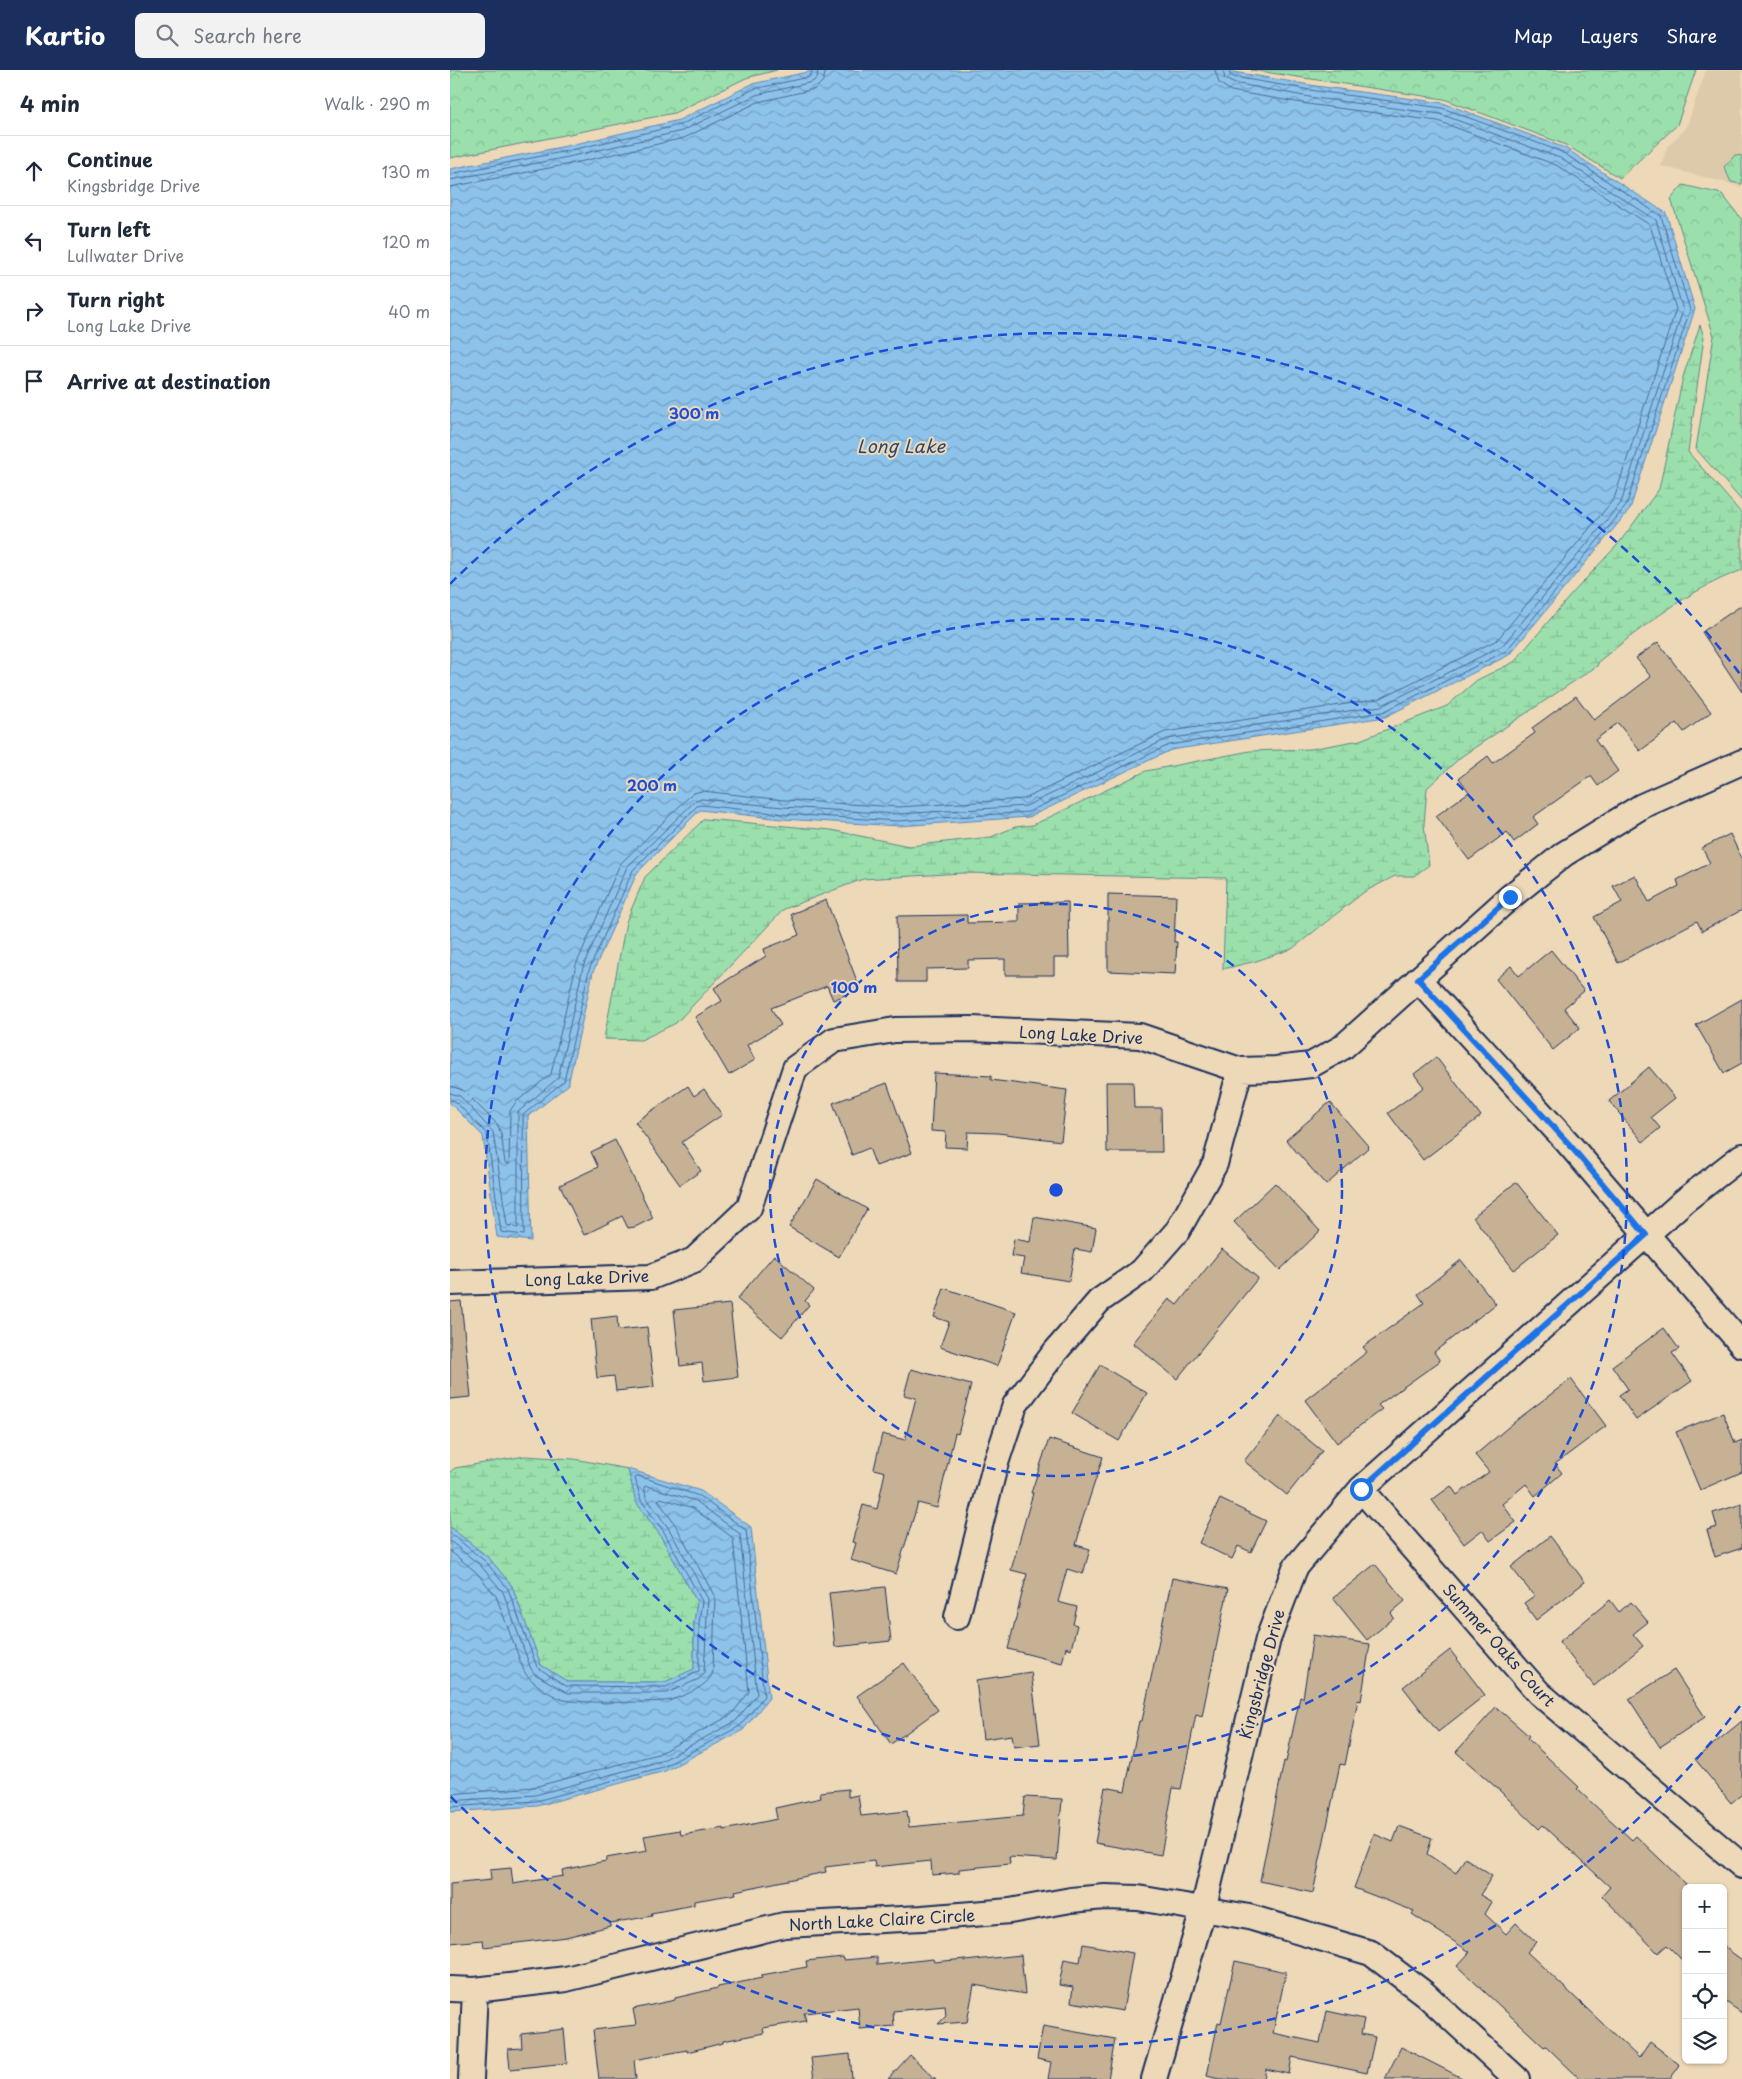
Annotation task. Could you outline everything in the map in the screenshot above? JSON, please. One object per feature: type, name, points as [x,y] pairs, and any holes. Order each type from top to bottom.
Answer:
[{"type":"street","name":"Long Lake Drive","points":[[450,1283],[651,1277],[694,1260],[749,1208],[795,1068],[834,1040],[895,1030],[972,1029],[1140,1036],[1240,1070],[1276,1069],[1311,1065],[1343,1047],[1510,897],[1564,854],[1642,806],[1742,762]]},
{"type":"street","points":[[1418,979],[1568,1143],[1742,1345]]},
{"type":"street","points":[[956,1617],[995,1466],[1014,1405],[1099,1300],[1142,1271],[1178,1230],[1214,1164],[1240,1070]]},
{"type":"street","name":"Kingsbridge Drive","points":[[1154,2079],[1203,1910],[1268,1639],[1294,1568],[1361,1489],[1646,1235],[1742,1156]]},
{"type":"street","name":"Summer Oaks Court","points":[[1361,1489],[1539,1693],[1742,1866]]},
{"type":"street","name":"North Lake Claire Circle","points":[[450,1989],[475,1990],[566,1979],[784,1925],[1010,1912],[1071,1900],[1105,1897],[1138,1898],[1249,1917],[1371,1953],[1425,1994],[1517,2079]]},
{"type":"street","points":[[471,2079],[475,1990]]},
{"type":"shaded area","points":[[1706,70],[1742,70],[1742,187],[1661,166],[1667,147],[1686,128]]},
{"type":"green space","points":[[450,70],[777,70],[746,78],[674,113],[450,158]]},
{"type":"green space","points":[[1251,70],[1696,70],[1677,125],[1620,178],[1566,145],[1444,99]]},
{"type":"green space","points":[[1735,155],[1742,156],[1742,184],[1731,182],[1724,167]]},
{"type":"green space","points":[[1683,185],[1722,194],[1742,220],[1742,501],[1696,449],[1714,336],[1671,199]]},
{"type":"green space","points":[[1700,325],[1704,337],[1688,452],[1742,514],[1742,570],[1703,588],[1667,610],[1599,661],[1597,666],[1462,756],[1427,788],[1424,824],[1429,865],[1414,876],[1395,876],[1364,892],[1292,949],[1256,961],[1223,969],[1226,878],[962,873],[863,879],[784,909],[676,1023],[641,1040],[604,1039],[626,922],[645,877],[704,819],[831,830],[909,846],[991,837],[1015,827],[1033,825],[1146,771],[1250,751],[1311,749],[1360,740],[1447,706],[1477,680],[1514,662],[1570,596],[1619,543],[1659,489],[1683,377]]},
{"type":"green space","points":[[525,1456],[574,1459],[628,1469],[636,1502],[660,1535],[697,1602],[694,1623],[694,1669],[665,1682],[568,1682],[541,1665],[512,1586],[489,1558],[450,1527],[450,1472],[455,1468]]},
{"type":"water","name":"Long Lake","points":[[1222,70],[1316,86],[1443,103],[1565,148],[1666,213],[1695,309],[1630,509],[1509,655],[1385,717],[1171,750],[1029,817],[899,826],[782,819],[700,810],[637,873],[593,972],[568,1085],[528,1117],[531,1241],[497,1237],[483,1136],[450,1103],[450,169],[566,146],[679,120],[752,84],[812,71]]},
{"type":"water","points":[[628,1469],[701,1491],[751,1527],[769,1698],[743,1730],[665,1771],[537,1806],[450,1812],[450,1527],[489,1558],[512,1586],[541,1665],[568,1682],[665,1682],[694,1669],[694,1623],[697,1602],[660,1535],[636,1502]]},
{"type":"building","points":[[1742,605],[1742,692],[1702,632]]},
{"type":"building","points":[[1658,642],[1711,712],[1684,732],[1677,723],[1640,751],[1618,723],[1595,740],[1618,771],[1598,786],[1591,776],[1533,817],[1538,824],[1514,842],[1507,832],[1469,860],[1436,816],[1469,792],[1459,778],[1488,756],[1493,763],[1535,733],[1532,728],[1576,696],[1594,720],[1651,677],[1636,658]]},
{"type":"building","points":[[1730,834],[1742,859],[1742,910],[1702,931],[1697,921],[1618,963],[1594,917],[1622,902],[1613,886],[1635,875],[1649,902],[1679,886],[1677,880],[1710,863],[1702,848]]},
{"type":"building","points":[[1108,894],[1176,896],[1174,942],[1177,942],[1175,974],[1108,971]]},
{"type":"building","points":[[826,900],[860,989],[833,1000],[827,986],[771,1008],[781,1025],[747,1045],[755,1060],[729,1075],[695,1017],[722,1001],[714,988],[766,956],[764,949],[799,935],[791,914]]},
{"type":"building","points":[[1068,902],[1069,958],[1054,958],[1054,975],[1005,975],[1005,959],[968,960],[968,968],[926,969],[926,982],[898,982],[897,916],[967,915],[967,923],[1019,922],[1019,903]]},
{"type":"building","points":[[1551,950],[1584,991],[1564,1008],[1580,1028],[1553,1050],[1496,979],[1511,966],[1519,976]]},
{"type":"building","points":[[1742,999],[1742,1063],[1724,1073],[1696,1025]]},
{"type":"building","points":[[1436,1057],[1481,1116],[1423,1160],[1388,1113],[1424,1087],[1414,1074]]},
{"type":"building","points":[[1649,1067],[1675,1098],[1651,1117],[1660,1128],[1643,1142],[1609,1101]]},
{"type":"building","points":[[934,1073],[991,1076],[991,1080],[1067,1090],[1061,1141],[998,1133],[968,1132],[967,1148],[945,1147],[946,1132],[931,1131]]},
{"type":"building","points":[[1106,1082],[1133,1082],[1134,1108],[1161,1108],[1162,1152],[1107,1152]]},
{"type":"building","points":[[887,1083],[912,1153],[876,1166],[869,1148],[852,1155],[833,1103]]},
{"type":"building","points":[[688,1086],[694,1096],[704,1089],[722,1115],[682,1142],[701,1171],[680,1185],[635,1122]]},
{"type":"building","points":[[1330,1102],[1369,1147],[1326,1185],[1286,1140]]},
{"type":"building","points":[[615,1140],[653,1218],[635,1227],[628,1228],[622,1216],[584,1235],[560,1185],[598,1167],[591,1152]]},
{"type":"building","points":[[817,1179],[867,1209],[839,1257],[789,1227]]},
{"type":"building","points":[[1516,1182],[1558,1235],[1514,1270],[1473,1217]]},
{"type":"building","points":[[1275,1183],[1320,1231],[1280,1270],[1234,1222]]},
{"type":"building","points":[[1034,1217],[1096,1228],[1092,1252],[1075,1249],[1069,1281],[1021,1273],[1024,1258],[1011,1256],[1014,1239],[1030,1242]]},
{"type":"building","points":[[1222,1249],[1258,1278],[1177,1379],[1133,1343],[1169,1299],[1177,1305]]},
{"type":"building","points":[[774,1255],[814,1290],[805,1301],[809,1305],[782,1337],[737,1299]]},
{"type":"building","points":[[1461,1260],[1496,1304],[1434,1352],[1440,1361],[1378,1405],[1382,1409],[1337,1443],[1305,1400],[1367,1352],[1363,1347],[1424,1303],[1418,1294]]},
{"type":"building","points":[[944,1288],[1016,1312],[997,1366],[940,1347],[949,1322],[934,1317]]},
{"type":"building","points":[[461,1301],[471,1397],[450,1399],[450,1302]]},
{"type":"building","points":[[730,1304],[738,1377],[704,1381],[702,1363],[680,1366],[674,1310]]},
{"type":"building","points":[[617,1316],[618,1330],[647,1327],[654,1387],[616,1391],[614,1376],[597,1378],[591,1319]]},
{"type":"building","points":[[1664,1328],[1679,1349],[1672,1353],[1692,1381],[1636,1420],[1619,1395],[1628,1389],[1612,1366]]},
{"type":"building","points":[[1100,1365],[1147,1393],[1119,1441],[1072,1413]]},
{"type":"building","points":[[911,1369],[971,1385],[958,1434],[955,1433],[937,1508],[918,1503],[896,1574],[851,1560],[856,1543],[852,1542],[863,1505],[877,1509],[885,1472],[874,1469],[882,1434],[905,1440],[916,1398],[904,1395]]},
{"type":"building","points":[[1571,1379],[1606,1426],[1555,1464],[1562,1473],[1535,1496],[1526,1484],[1502,1504],[1516,1522],[1490,1541],[1482,1530],[1464,1544],[1432,1500],[1451,1486],[1457,1495],[1489,1472],[1475,1455],[1518,1419]]},
{"type":"building","points":[[1723,1413],[1735,1443],[1742,1440],[1742,1472],[1700,1490],[1676,1432]]},
{"type":"building","points":[[1280,1416],[1322,1451],[1287,1495],[1244,1461]]},
{"type":"building","points":[[1049,1439],[1103,1457],[1079,1530],[1076,1545],[1090,1549],[1083,1574],[1067,1569],[1058,1602],[1077,1607],[1073,1624],[1077,1625],[1071,1649],[1066,1647],[1062,1663],[1008,1649],[1027,1574],[1011,1570],[1033,1493],[1031,1493]]},
{"type":"building","points":[[1220,1499],[1266,1521],[1251,1552],[1238,1546],[1232,1559],[1199,1543]]},
{"type":"building","points":[[1742,1504],[1742,1548],[1715,1557],[1707,1530],[1717,1527],[1713,1513]]},
{"type":"building","points":[[1550,1536],[1585,1582],[1536,1620],[1524,1603],[1534,1596],[1511,1567]]},
{"type":"building","points":[[1375,1564],[1405,1601],[1391,1613],[1394,1618],[1367,1640],[1333,1598]]},
{"type":"building","points":[[1172,1578],[1228,1589],[1202,1716],[1196,1714],[1181,1789],[1173,1788],[1161,1855],[1095,1843],[1105,1787],[1125,1791],[1139,1721],[1142,1721]]},
{"type":"building","points":[[885,1587],[891,1641],[835,1647],[829,1593]]},
{"type":"building","points":[[1610,1600],[1619,1612],[1631,1602],[1648,1622],[1633,1634],[1643,1646],[1594,1686],[1559,1642]]},
{"type":"building","points":[[1313,1635],[1370,1644],[1361,1701],[1358,1700],[1345,1765],[1340,1764],[1313,1893],[1260,1881],[1284,1761],[1286,1762],[1300,1697],[1303,1698]]},
{"type":"building","points":[[1450,1650],[1485,1695],[1438,1732],[1403,1687]]},
{"type":"building","points":[[904,1663],[938,1710],[891,1744],[857,1696]]},
{"type":"building","points":[[1674,1670],[1705,1717],[1660,1747],[1629,1699]]},
{"type":"building","points":[[1031,1672],[1040,1744],[1014,1747],[1012,1735],[983,1739],[976,1680]]},
{"type":"building","points":[[1496,1707],[1529,1736],[1527,1738],[1579,1787],[1577,1789],[1632,1840],[1636,1836],[1686,1884],[1682,1884],[1682,1960],[1667,1945],[1658,1953],[1602,1896],[1610,1887],[1543,1825],[1539,1829],[1456,1752]]},
{"type":"building","points":[[1742,1721],[1742,1794],[1731,1803],[1695,1759]]},
{"type":"building","points":[[848,1789],[848,1797],[858,1795],[861,1816],[907,1811],[909,1827],[1023,1816],[1025,1797],[1062,1799],[1057,1860],[1009,1857],[1010,1864],[959,1869],[959,1873],[932,1875],[931,1861],[875,1867],[874,1861],[825,1867],[826,1872],[735,1891],[736,1894],[694,1901],[694,1905],[651,1913],[652,1916],[610,1923],[610,1926],[566,1937],[484,1947],[483,1940],[450,1943],[450,1884],[491,1880],[490,1870],[511,1868],[513,1884],[563,1876],[562,1870],[606,1861],[606,1858],[647,1851],[644,1836],[680,1830],[681,1835],[724,1828],[724,1830],[777,1819],[775,1808],[821,1798],[820,1792]]},
{"type":"building","points":[[1399,1826],[1432,1838],[1427,1854],[1456,1873],[1465,1858],[1492,1876],[1480,1895],[1492,1902],[1485,1914],[1506,1934],[1516,1923],[1536,1942],[1527,1952],[1639,2058],[1650,2042],[1680,2065],[1670,2079],[1580,2079],[1457,1966],[1470,1952],[1412,1914],[1414,1911],[1354,1888],[1374,1834],[1393,1842]]},
{"type":"building","points":[[1083,1944],[1133,1953],[1123,2011],[1071,2002],[1073,1987],[1059,1985],[1064,1959],[1080,1962]]},
{"type":"building","points":[[1727,1949],[1742,1960],[1742,2013],[1727,2003]]},
{"type":"building","points":[[1021,1955],[1025,1994],[974,1985],[967,2022],[938,2024],[946,2016],[945,2006],[893,2011],[894,2026],[860,2029],[858,2007],[804,2013],[806,2021],[763,2028],[764,2033],[723,2041],[723,2043],[687,2052],[687,2050],[634,2060],[636,2079],[599,2079],[593,2030],[636,2025],[633,2009],[675,2000],[675,1998],[718,1987],[762,1978],[761,1975],[807,1967],[806,1961],[843,1957],[844,1960],[877,1957],[877,1965],[933,1959],[934,1962],[965,1959],[965,1961]]},
{"type":"building","points":[[1235,1961],[1286,1972],[1273,2033],[1320,2043],[1327,2011],[1364,2019],[1361,2034],[1375,2037],[1367,2073],[1292,2057],[1289,2074],[1266,2069],[1264,2079],[1219,2079],[1207,2076],[1218,2022],[1221,2023]]},
{"type":"building","points":[[1043,2026],[1115,2039],[1108,2079],[1048,2079],[1051,2062],[1037,2059]]},
{"type":"building","points":[[564,2029],[567,2063],[510,2069],[508,2049],[522,2048],[521,2034]]},
{"type":"building","points":[[1401,2047],[1464,2079],[1385,2079]]},
{"type":"building","points":[[850,2054],[852,2079],[814,2079],[811,2058]]},
{"type":"building","points":[[910,2055],[936,2079],[888,2079]]},
{"type":"route","points":[[1361,1489],[1646,1235],[1568,1143],[1418,979],[1510,897]]}]
